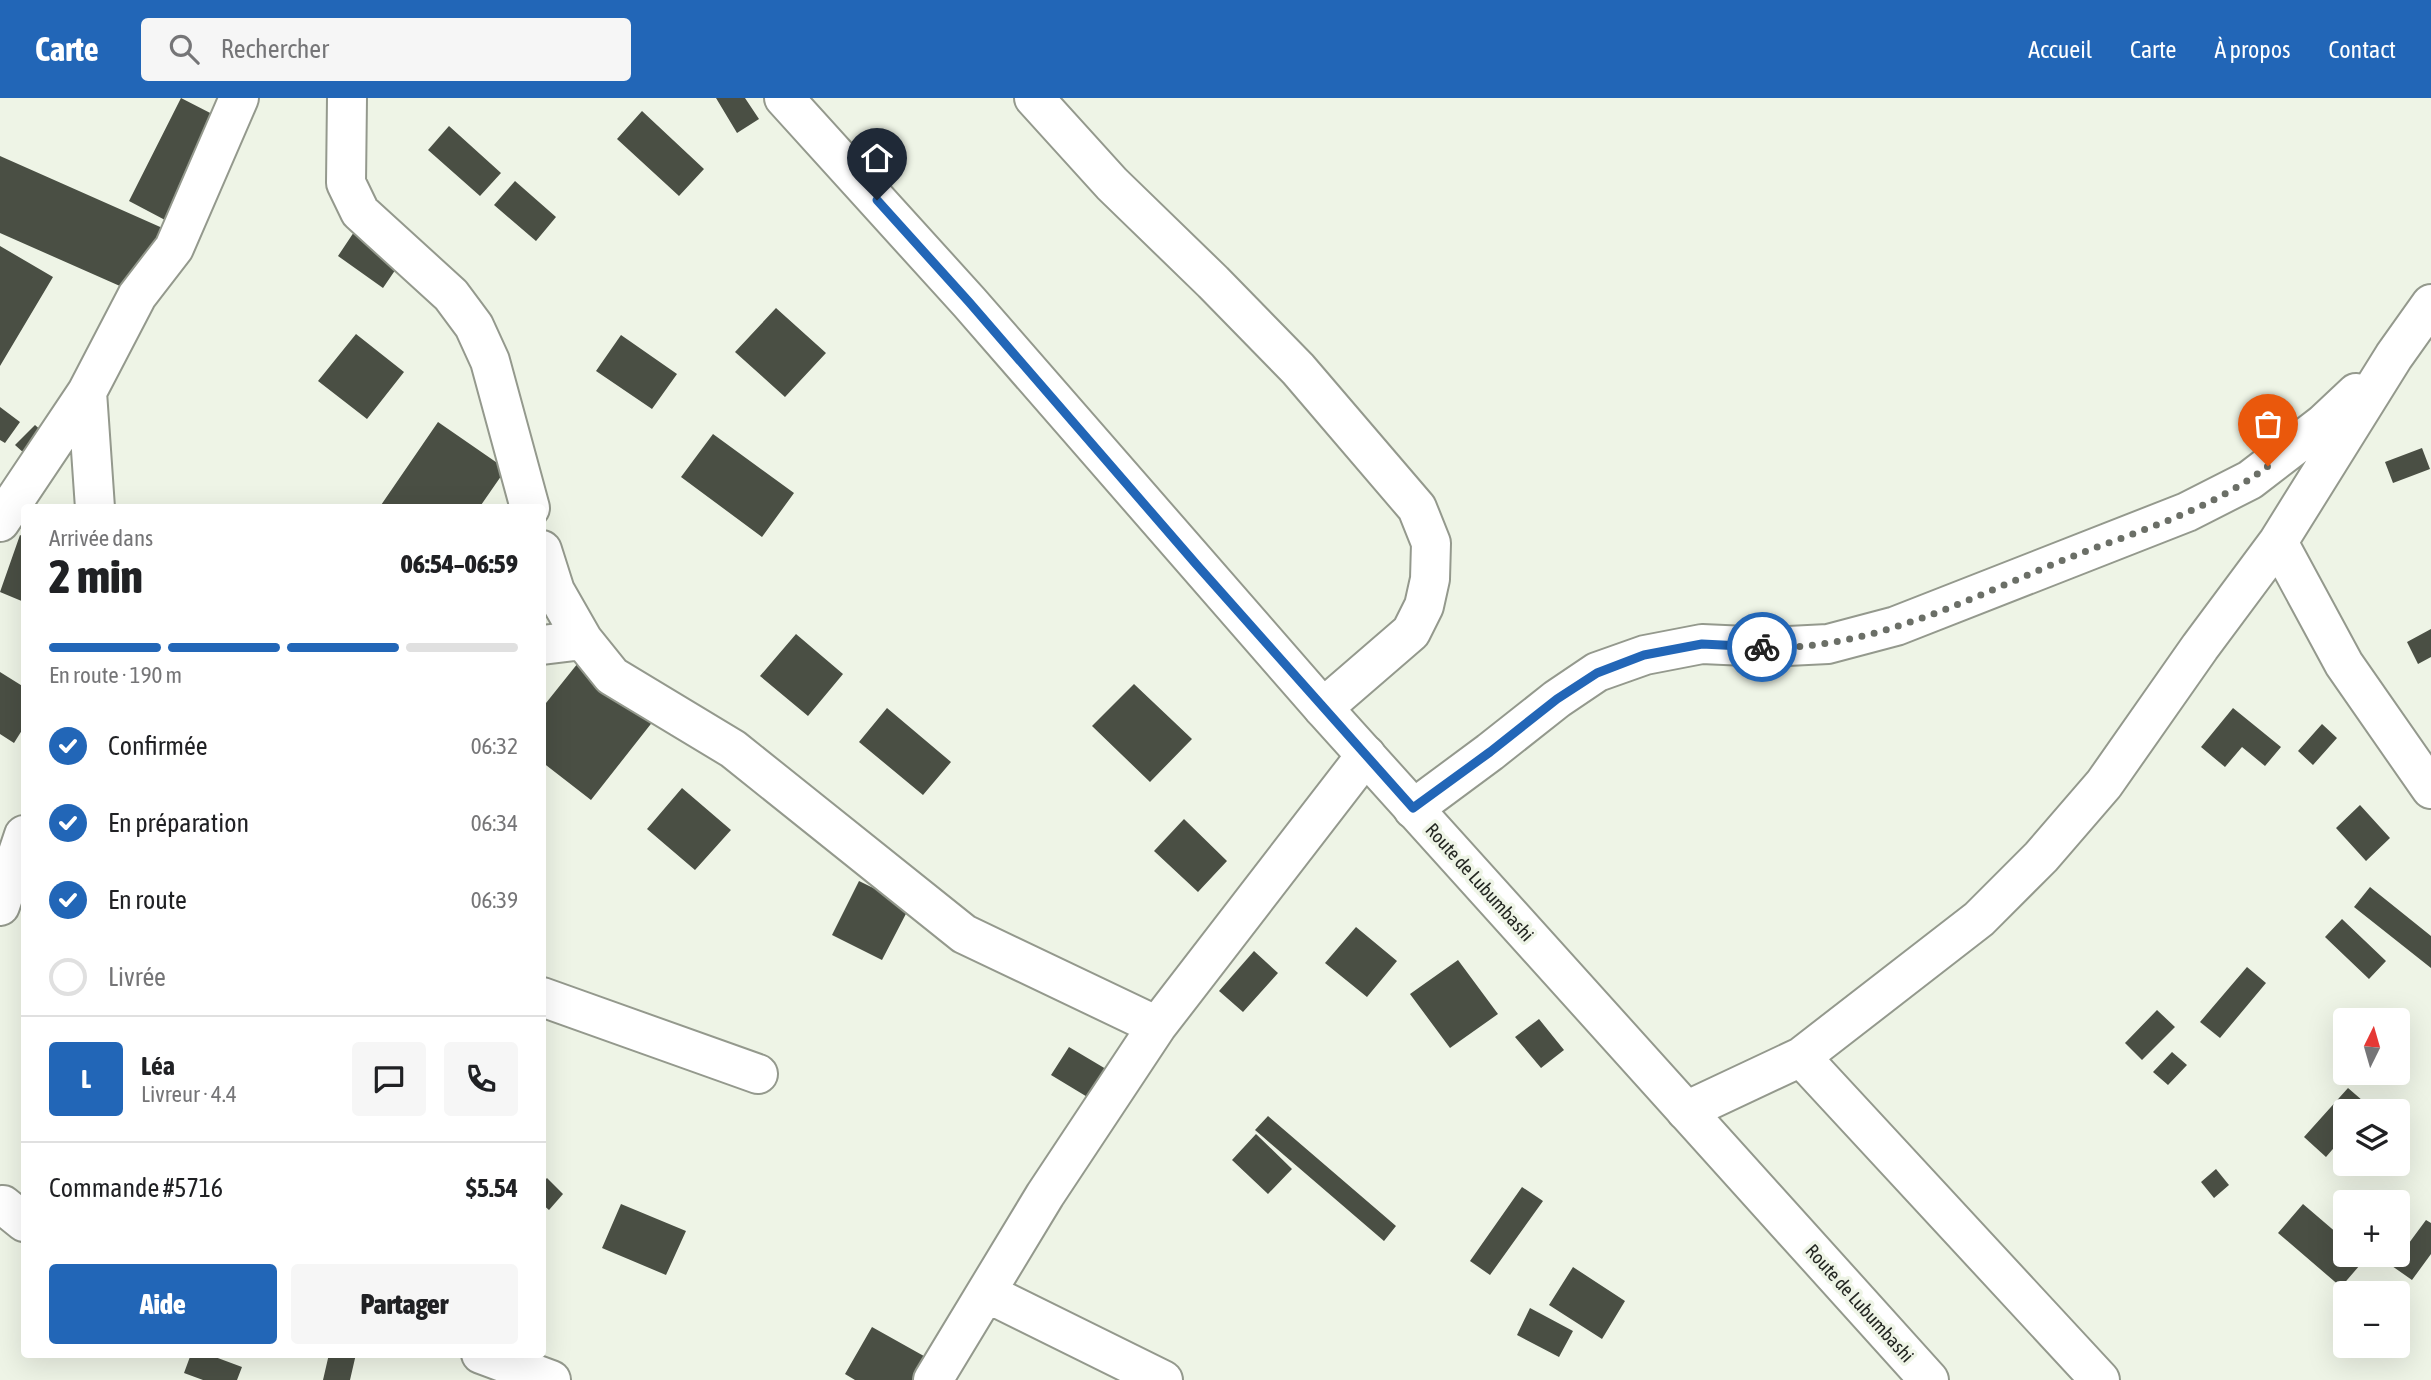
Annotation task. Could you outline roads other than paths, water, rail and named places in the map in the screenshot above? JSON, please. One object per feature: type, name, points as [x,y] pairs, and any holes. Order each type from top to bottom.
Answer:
[{"type":"main road","points":[[0,522],[87,392],[138,296],[174,248],[239,98]]},
{"type":"main road","points":[[347,98],[346,183],[360,212],[451,295],[474,326],[490,361],[529,504]]},
{"type":"main road","name":"Route de Lubumbashi","points":[[784,98],[969,302],[1413,808],[1929,1380]]},
{"type":"main road","points":[[1034,98],[1112,184],[1298,369],[1417,508],[1431,543],[1430,579],[1424,606],[1411,632],[1324,708]]},
{"type":"main road","points":[[1686,1111],[1801,1057],[1979,919],[2041,857],[2104,784],[2278,542],[2394,356],[2431,304]]},
{"type":"main road","points":[[1413,808],[1557,699],[1597,673],[1644,655],[1702,644],[1769,647],[1828,644],[1896,626],[2187,512],[2250,480],[2323,424],[2394,356]]},
{"type":"main road","points":[[87,392],[95,504]]},
{"type":"main road","points":[[2278,542],[2344,664],[2431,789]]},
{"type":"main road","points":[[546,563],[555,591],[583,640],[612,676],[733,749],[964,934],[1157,1026]]},
{"type":"main road","points":[[546,645],[583,640]]},
{"type":"main road","points":[[933,1380],[1045,1195],[1157,1026],[1366,755]]},
{"type":"main road","points":[[0,906],[21,844]]},
{"type":"main road","points":[[546,999],[758,1074]]},
{"type":"main road","points":[[1801,1057],[2100,1380]]},
{"type":"main road","points":[[987,1293],[1163,1380]]},
{"type":"main road","points":[[491,1358],[546,1379]]}]
